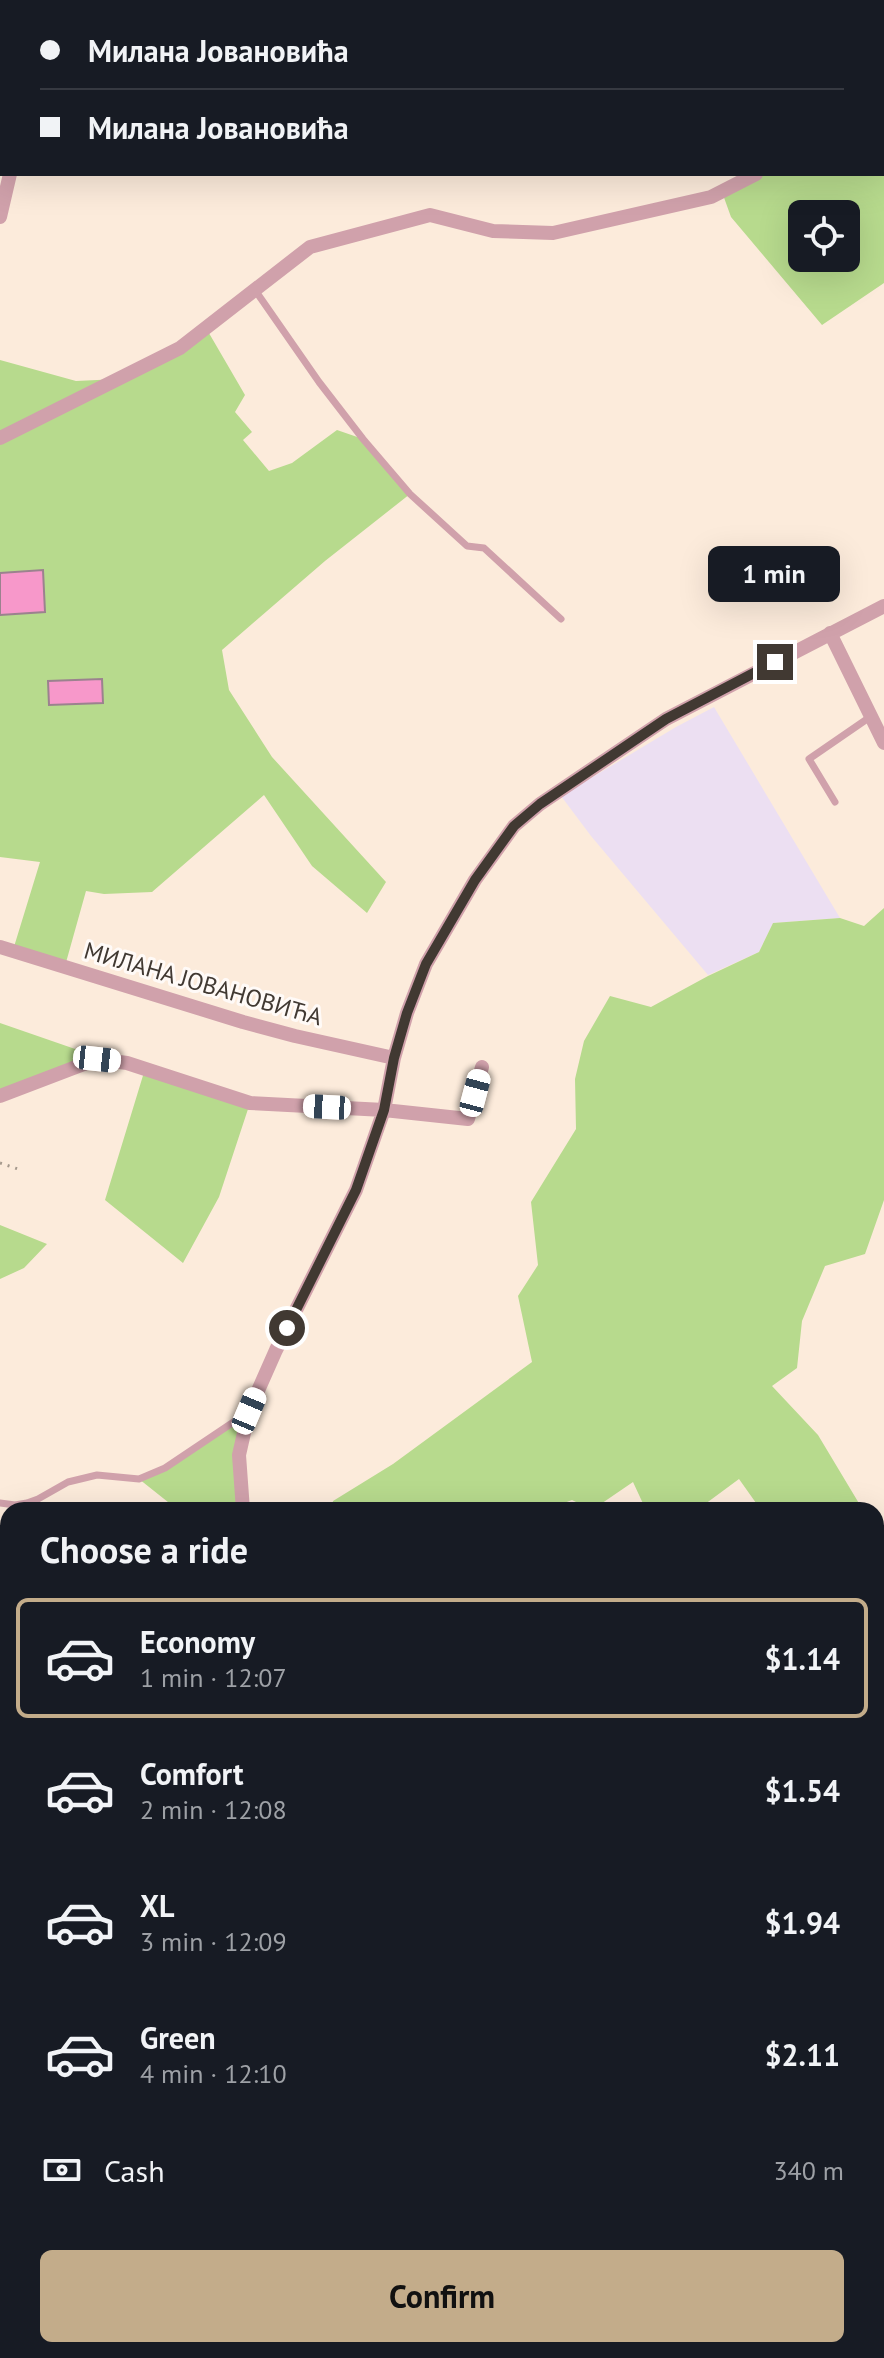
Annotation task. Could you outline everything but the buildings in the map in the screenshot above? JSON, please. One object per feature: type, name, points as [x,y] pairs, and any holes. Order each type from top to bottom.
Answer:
[{"type":"street","points":[[0,217],[10,176]]},
{"type":"street","points":[[0,438],[180,348],[310,247],[430,215],[493,231],[553,233],[711,197],[752,176]]},
{"type":"street","points":[[242,1502],[239,1455],[249,1411],[356,1190],[384,1110],[407,1013],[426,964],[475,880],[514,826],[540,804],[666,719],[884,606]]},
{"type":"street","points":[[830,633],[884,743]]},
{"type":"street","name":"МИЛАНА ЈОВАНОВИЋА","points":[[0,947],[243,1022],[394,1058]]},
{"type":"street","points":[[0,1096],[97,1059],[127,1063],[250,1103],[384,1110],[468,1119],[482,1067]]},
{"type":"lane","points":[[255,290],[319,382],[410,494],[467,546],[484,548],[561,619]]},
{"type":"lane","points":[[835,802],[809,759],[870,717]]},
{"type":"lane","points":[[29,1502],[68,1482],[97,1475],[139,1479],[165,1468],[249,1411]]},
{"type":"path","points":[[0,1163],[18,1169]]},
{"type":"shaded area","points":[[714,707],[840,918],[773,923],[759,952],[708,975],[561,796]]},
{"type":"green space","points":[[752,176],[884,176],[884,283],[822,325],[731,217],[722,192]]},
{"type":"green space","points":[[206,328],[245,395],[235,412],[252,432],[243,440],[269,471],[292,463],[337,430],[363,439],[410,494],[325,561],[222,650],[229,690],[272,757],[386,882],[367,913],[312,866],[264,795],[152,892],[104,894],[86,891],[65,966],[13,950],[40,862],[0,857],[0,360],[76,381],[118,379]]},
{"type":"green space","points":[[884,908],[884,1200],[865,1254],[825,1266],[802,1321],[797,1368],[772,1386],[818,1435],[858,1502],[755,1502],[739,1479],[708,1502],[642,1502],[633,1482],[604,1502],[333,1502],[393,1464],[532,1362],[518,1296],[538,1265],[531,1202],[576,1129],[575,1079],[584,1041],[610,996],[651,1007],[759,952],[773,923],[840,918],[864,926]]},
{"type":"green space","points":[[0,1023],[78,1050],[97,1059],[0,1096]]},
{"type":"green space","points":[[145,1069],[250,1103],[219,1197],[183,1263],[105,1200]]},
{"type":"green space","points":[[0,1225],[47,1244],[24,1268],[0,1279]]},
{"type":"green space","points":[[249,1411],[239,1455],[242,1502],[168,1502],[139,1479],[165,1468]]},
{"type":"route","points":[[287,1328],[356,1190],[384,1110],[407,1013],[426,964],[475,880],[514,826],[540,804],[666,719],[775,662]]}]
